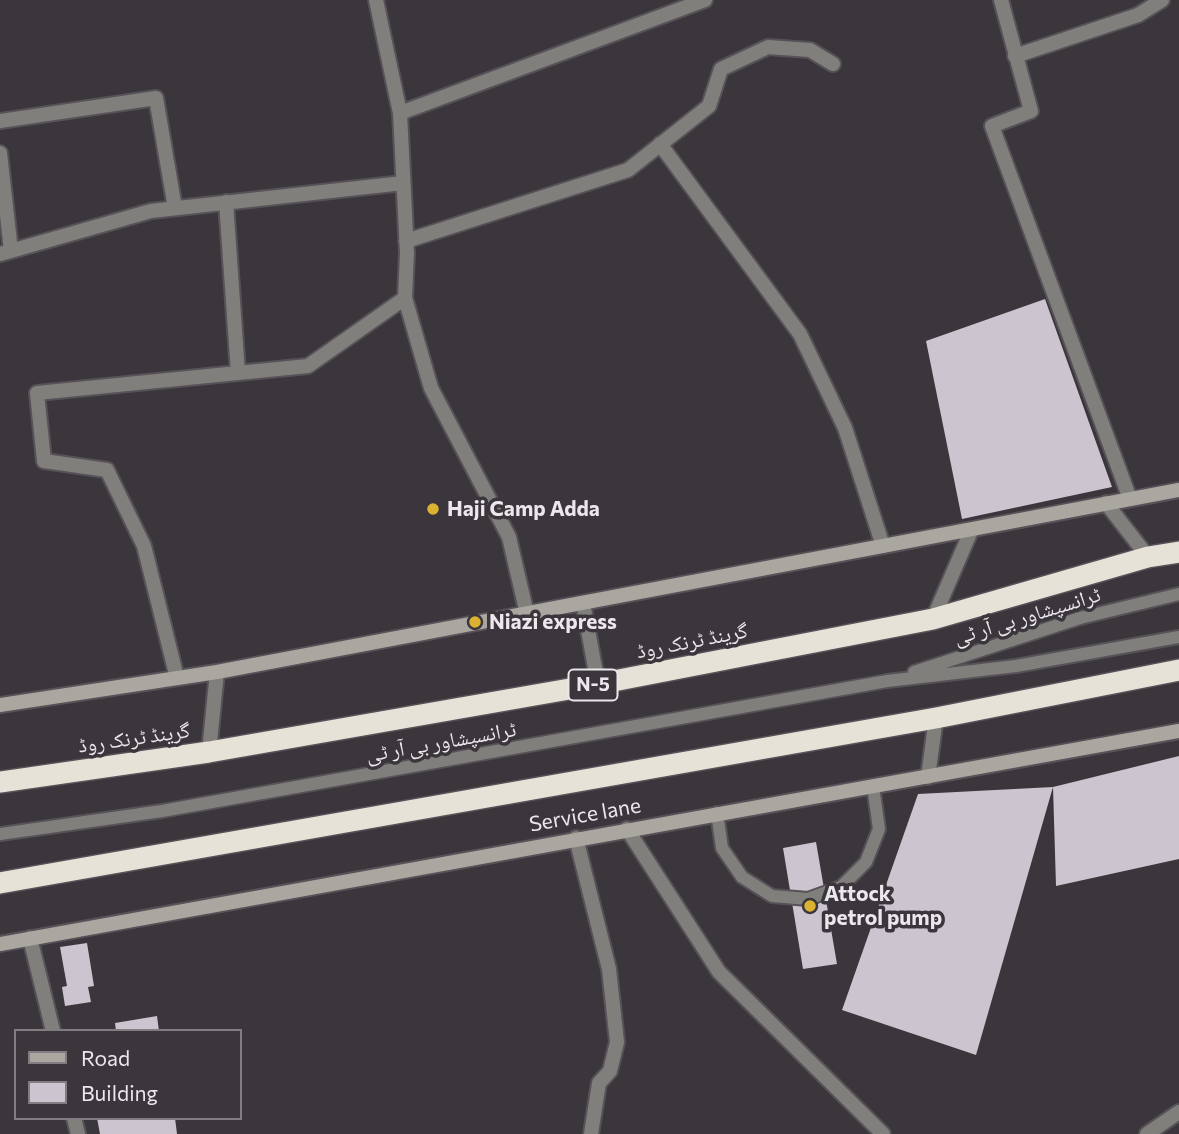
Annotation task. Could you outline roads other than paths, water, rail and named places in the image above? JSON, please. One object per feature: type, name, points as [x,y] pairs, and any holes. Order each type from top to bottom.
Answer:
[{"type":"highway","name":"گرینڈ ٹرنک روڈ","points":[[0,782],[209,752],[598,684],[933,619],[1148,557],[1179,552]]},
{"type":"highway","points":[[0,883],[936,718],[1179,670]]},
{"type":"street","points":[[376,0],[400,113],[406,241],[405,298],[431,388],[509,537],[527,614]]},
{"type":"street","points":[[400,113],[705,0]]},
{"type":"street","points":[[1001,0],[1031,111],[992,126],[1130,499]]},
{"type":"street","points":[[1015,56],[1138,15],[1162,0]]},
{"type":"street","points":[[406,241],[628,170],[709,106],[721,69],[768,47],[810,50],[833,64]]},
{"type":"street","points":[[0,121],[156,98],[175,208]]},
{"type":"street","points":[[660,144],[800,334],[845,428],[883,546]]},
{"type":"street","points":[[0,153],[6,253],[151,211],[403,183]]},
{"type":"street","points":[[226,202],[238,373]]},
{"type":"street","points":[[177,678],[144,546],[107,470],[44,461],[37,393],[307,366],[405,298]]},
{"type":"street","points":[[0,705],[217,672],[1179,490]]},
{"type":"street","points":[[1106,503],[1148,557]]},
{"type":"street","points":[[933,619],[971,531]]},
{"type":"street","points":[[583,603],[598,684]]},
{"type":"street","points":[[209,752],[217,672]]},
{"type":"street","points":[[928,777],[936,718]]},
{"type":"street","name":"Service lane","points":[[0,944],[1179,731]]},
{"type":"street","points":[[627,829],[719,972],[883,1134]]},
{"type":"street","points":[[576,838],[608,969],[617,1042],[610,1071],[599,1083],[591,1134]]},
{"type":"street","points":[[30,939],[52,1029]]},
{"type":"street","points":[[1147,1134],[1179,1112]]},
{"type":"lane","name":"ٹرانسپشاور بی آر ٹی","points":[[887,681],[1080,618],[1179,594]]},
{"type":"lane","name":"ٹرانسپشاور بی آر ٹی","points":[[0,834],[162,811],[887,681],[1016,666],[1179,637]]},
{"type":"lane","points":[[717,813],[722,848],[742,877],[772,896],[808,899],[841,887],[866,862],[878,829],[873,786]]},
{"type":"place","name":"Haji Camp Adda","points":[[433,509]]},
{"type":"place","name":"Niazi express","points":[[475,622]]},
{"type":"place","name":"Attock petrol pump","points":[[810,906]]}]
